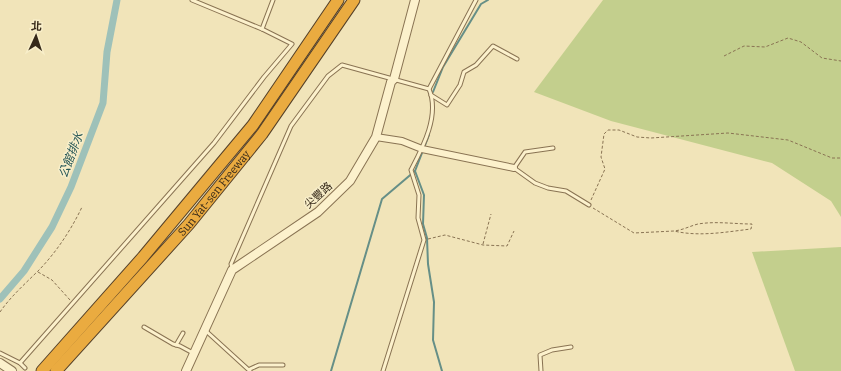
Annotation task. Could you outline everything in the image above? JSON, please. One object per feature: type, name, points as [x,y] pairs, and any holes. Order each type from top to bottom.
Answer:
[{"type":"highway","name":"Sun Yat-sen Freeway","points":[[42,371],[143,257],[253,125],[338,0]]},
{"type":"highway","name":"Sun Yat-sen Freeway","points":[[56,371],[189,224],[257,140],[354,0]]},
{"type":"street","name":"尖豐路","points":[[232,270],[318,212],[350,180],[376,137],[391,82],[394,79],[415,0]]},
{"type":"street","points":[[376,137],[402,141],[425,149],[514,168]]},
{"type":"street","points":[[186,371],[232,270]]},
{"type":"street","points":[[0,363],[12,371]]},
{"type":"lane","points":[[20,363],[214,143],[264,77],[292,44],[262,29],[192,0]]},
{"type":"lane","points":[[262,29],[273,0]]},
{"type":"lane","points":[[383,371],[424,240],[418,218],[419,195],[412,170],[425,149],[432,119],[431,95],[429,90],[476,0]]},
{"type":"lane","points":[[431,95],[447,105],[460,85],[464,72],[476,65],[493,46],[517,59]]},
{"type":"lane","points":[[232,270],[231,264],[291,126],[328,76],[342,65],[429,90]]},
{"type":"lane","points":[[553,148],[525,152],[514,168],[535,183],[548,188],[566,191],[589,205]]},
{"type":"lane","points":[[144,326],[176,345],[194,353]]},
{"type":"lane","points":[[204,330],[250,370],[259,365],[282,365]]},
{"type":"lane","points":[[176,345],[183,333]]},
{"type":"lane","points":[[541,371],[540,355],[552,350],[571,347]]},
{"type":"lane","points":[[0,353],[20,363],[25,368]]},
{"type":"path","points":[[724,56],[744,46],[765,47],[788,38],[802,42],[822,58],[841,61]]},
{"type":"path","points":[[674,231],[689,234],[730,232],[751,229],[752,224],[699,224],[674,231],[634,234],[589,205],[606,168],[602,157],[604,134],[608,130],[619,130],[637,137],[651,138],[728,133],[788,140],[832,158],[841,158]]},
{"type":"path","points":[[0,312],[7,301],[56,251],[82,208]]},
{"type":"path","points":[[483,245],[491,214]]},
{"type":"path","points":[[424,240],[445,235],[483,245],[508,246],[514,231]]},
{"type":"path","points":[[38,271],[52,280],[73,303]]},
{"type":"green space","points":[[603,0],[841,0],[841,217],[831,201],[772,163],[611,121],[534,92]]},
{"type":"green space","points":[[841,247],[841,371],[795,371],[752,252]]},
{"type":"waterway","name":"公館排水","points":[[0,299],[24,271],[52,227],[71,187],[103,103],[107,52],[117,0]]},
{"type":"waterway","points":[[433,92],[443,67],[481,4],[488,0]]},
{"type":"waterway","points":[[331,371],[382,199],[415,171],[429,135]]},
{"type":"waterway","points":[[415,171],[424,195],[423,224],[427,238],[428,264],[434,302],[433,340],[442,371]]}]
